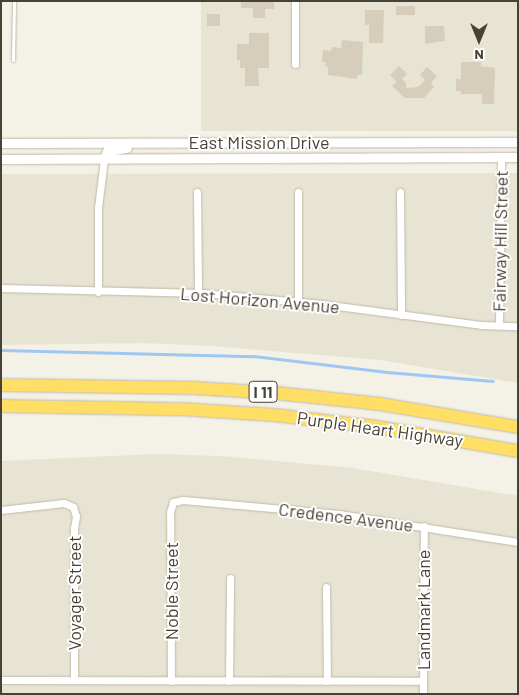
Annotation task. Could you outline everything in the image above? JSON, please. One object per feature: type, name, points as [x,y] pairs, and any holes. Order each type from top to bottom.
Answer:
[{"type":"highway","name":"Purple Heart Highway","points":[[3,385],[194,388],[276,392],[380,404],[518,427]]},
{"type":"highway","name":"Purple Heart Highway","points":[[1,408],[46,406],[181,409],[274,415],[378,427],[518,451]]},
{"type":"street","points":[[295,1],[295,64]]},
{"type":"street","points":[[98,292],[98,208],[104,159],[107,151],[117,148],[188,147],[209,142]]},
{"type":"street","name":"East Mission Drive","points":[[1,143],[518,142]]},
{"type":"street","name":"Fairway Hill Street","points":[[499,325],[501,157]]},
{"type":"street","name":"East Mission Drive","points":[[1,159],[518,157]]},
{"type":"street","points":[[197,192],[198,293]]},
{"type":"street","points":[[298,192],[298,302]]},
{"type":"street","points":[[400,192],[401,315]]},
{"type":"street","name":"Lost Horizon Avenue","points":[[1,288],[98,292],[198,293],[518,326]]},
{"type":"street","name":"Credence Avenue","points":[[173,502],[183,500],[286,508],[424,526],[518,542]]},
{"type":"street","name":"Noble Street","points":[[171,681],[170,512],[173,502]]},
{"type":"street","name":"Voyager Street","points":[[1,510],[64,503],[73,506],[76,516],[74,528],[74,680]]},
{"type":"street","name":"Landmark Lane","points":[[423,694],[424,526]]},
{"type":"street","points":[[229,681],[230,578]]},
{"type":"street","points":[[326,587],[326,681]]},
{"type":"street","points":[[1,680],[423,681]]},
{"type":"lane","points":[[13,60],[14,1]]},
{"type":"shaded area","points":[[201,1],[518,1],[518,131],[201,131]]},
{"type":"shaded area","points":[[518,173],[518,383],[380,360],[211,346],[144,343],[1,345],[1,174]]},
{"type":"shaded area","points":[[156,454],[220,456],[353,468],[518,496],[518,694],[1,694],[1,461]]},
{"type":"building","points":[[241,1],[274,1],[274,9],[265,9],[265,18],[253,18],[253,8],[241,8]]},
{"type":"building","points":[[396,6],[415,6],[415,15],[396,15]]},
{"type":"building","points":[[365,10],[384,10],[383,43],[369,43],[369,25],[365,25]]},
{"type":"building","points":[[207,14],[220,14],[220,26],[207,26]]},
{"type":"building","points":[[425,26],[444,26],[445,41],[425,44]]},
{"type":"building","points":[[249,33],[269,33],[269,68],[258,68],[259,86],[245,86],[245,68],[240,68],[240,60],[237,61],[237,44],[249,44]]},
{"type":"building","points":[[342,40],[363,42],[362,75],[357,75],[357,79],[328,75],[328,67],[325,66],[326,62],[322,62],[323,50],[331,51],[332,47],[341,48]]},
{"type":"building","points":[[461,62],[481,62],[481,66],[495,68],[494,104],[482,104],[482,94],[461,94],[461,91],[456,91],[456,79],[461,79]]},
{"type":"building","points":[[399,66],[407,74],[402,79],[406,83],[406,88],[418,87],[425,80],[420,75],[427,67],[437,76],[431,83],[434,87],[424,98],[405,98],[392,86],[397,82],[390,75]]},
{"type":"waterway","points":[[1,350],[253,356],[387,372],[493,381]]}]
